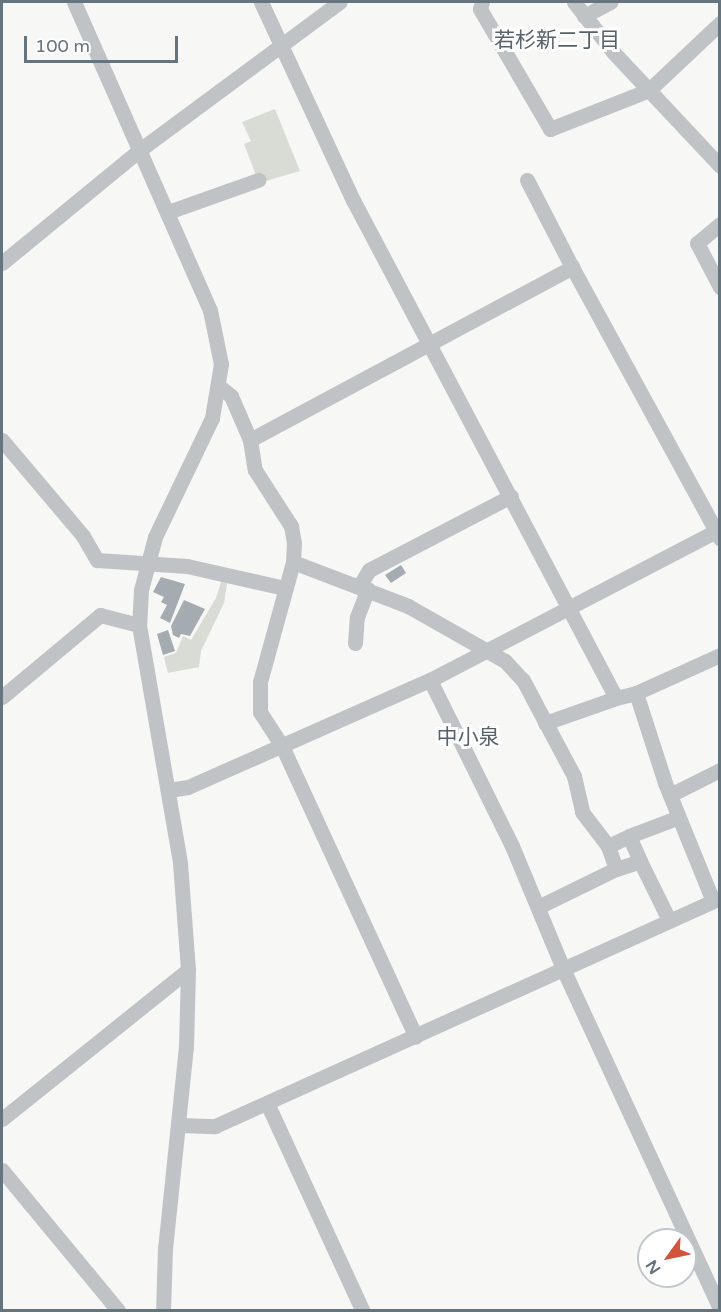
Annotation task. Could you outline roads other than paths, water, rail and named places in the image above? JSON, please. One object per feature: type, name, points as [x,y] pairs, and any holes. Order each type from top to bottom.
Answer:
[{"type":"street","points":[[74,2],[141,149],[210,310],[220,364],[220,387],[212,418],[155,537],[147,565],[139,625],[180,863],[188,970],[180,1125],[165,1248],[164,1311]]},
{"type":"street","points":[[261,2],[284,43],[353,200],[570,607],[616,698]]},
{"type":"street","points":[[2,263],[141,149],[340,2]]},
{"type":"street","points":[[482,2],[480,9],[550,129],[649,90],[718,29]]},
{"type":"street","points":[[574,2],[649,90],[720,166]]},
{"type":"street","points":[[584,16],[610,2]]},
{"type":"street","points":[[168,212],[258,180]]},
{"type":"street","points":[[169,790],[188,787],[430,680],[718,533],[572,267],[527,180]]},
{"type":"street","points":[[720,224],[697,243],[720,287]]},
{"type":"street","points":[[250,440],[572,267]]},
{"type":"street","points":[[220,387],[231,396],[250,440],[255,470],[291,526],[293,562],[260,682],[260,712],[282,746],[416,1037]]},
{"type":"street","points":[[2,441],[83,536],[97,560],[187,566],[285,588]]},
{"type":"street","points":[[355,643],[357,617],[369,570],[511,496]]},
{"type":"street","points":[[293,562],[364,587],[408,606],[505,661],[523,680],[574,776],[582,812],[608,846],[616,869]]},
{"type":"street","points":[[2,697],[100,615],[139,625]]},
{"type":"street","points":[[545,723],[636,693],[720,654]]},
{"type":"street","points":[[430,680],[512,846],[564,971],[720,1309]]},
{"type":"street","points":[[180,1125],[214,1126],[564,971],[716,899],[670,795],[636,693]]},
{"type":"street","points":[[670,795],[720,770]]},
{"type":"street","points":[[608,846],[679,817]]},
{"type":"street","points":[[629,836],[669,920]]},
{"type":"street","points":[[538,907],[616,869],[640,861]]},
{"type":"street","points":[[2,1119],[188,970]]},
{"type":"street","points":[[267,1103],[362,1311]]},
{"type":"street","points":[[2,1170],[118,1311]]},
{"type":"district","name":"若杉新二丁目","points":[[557,41]]},
{"type":"district","name":"中小泉","points":[[468,738]]}]
